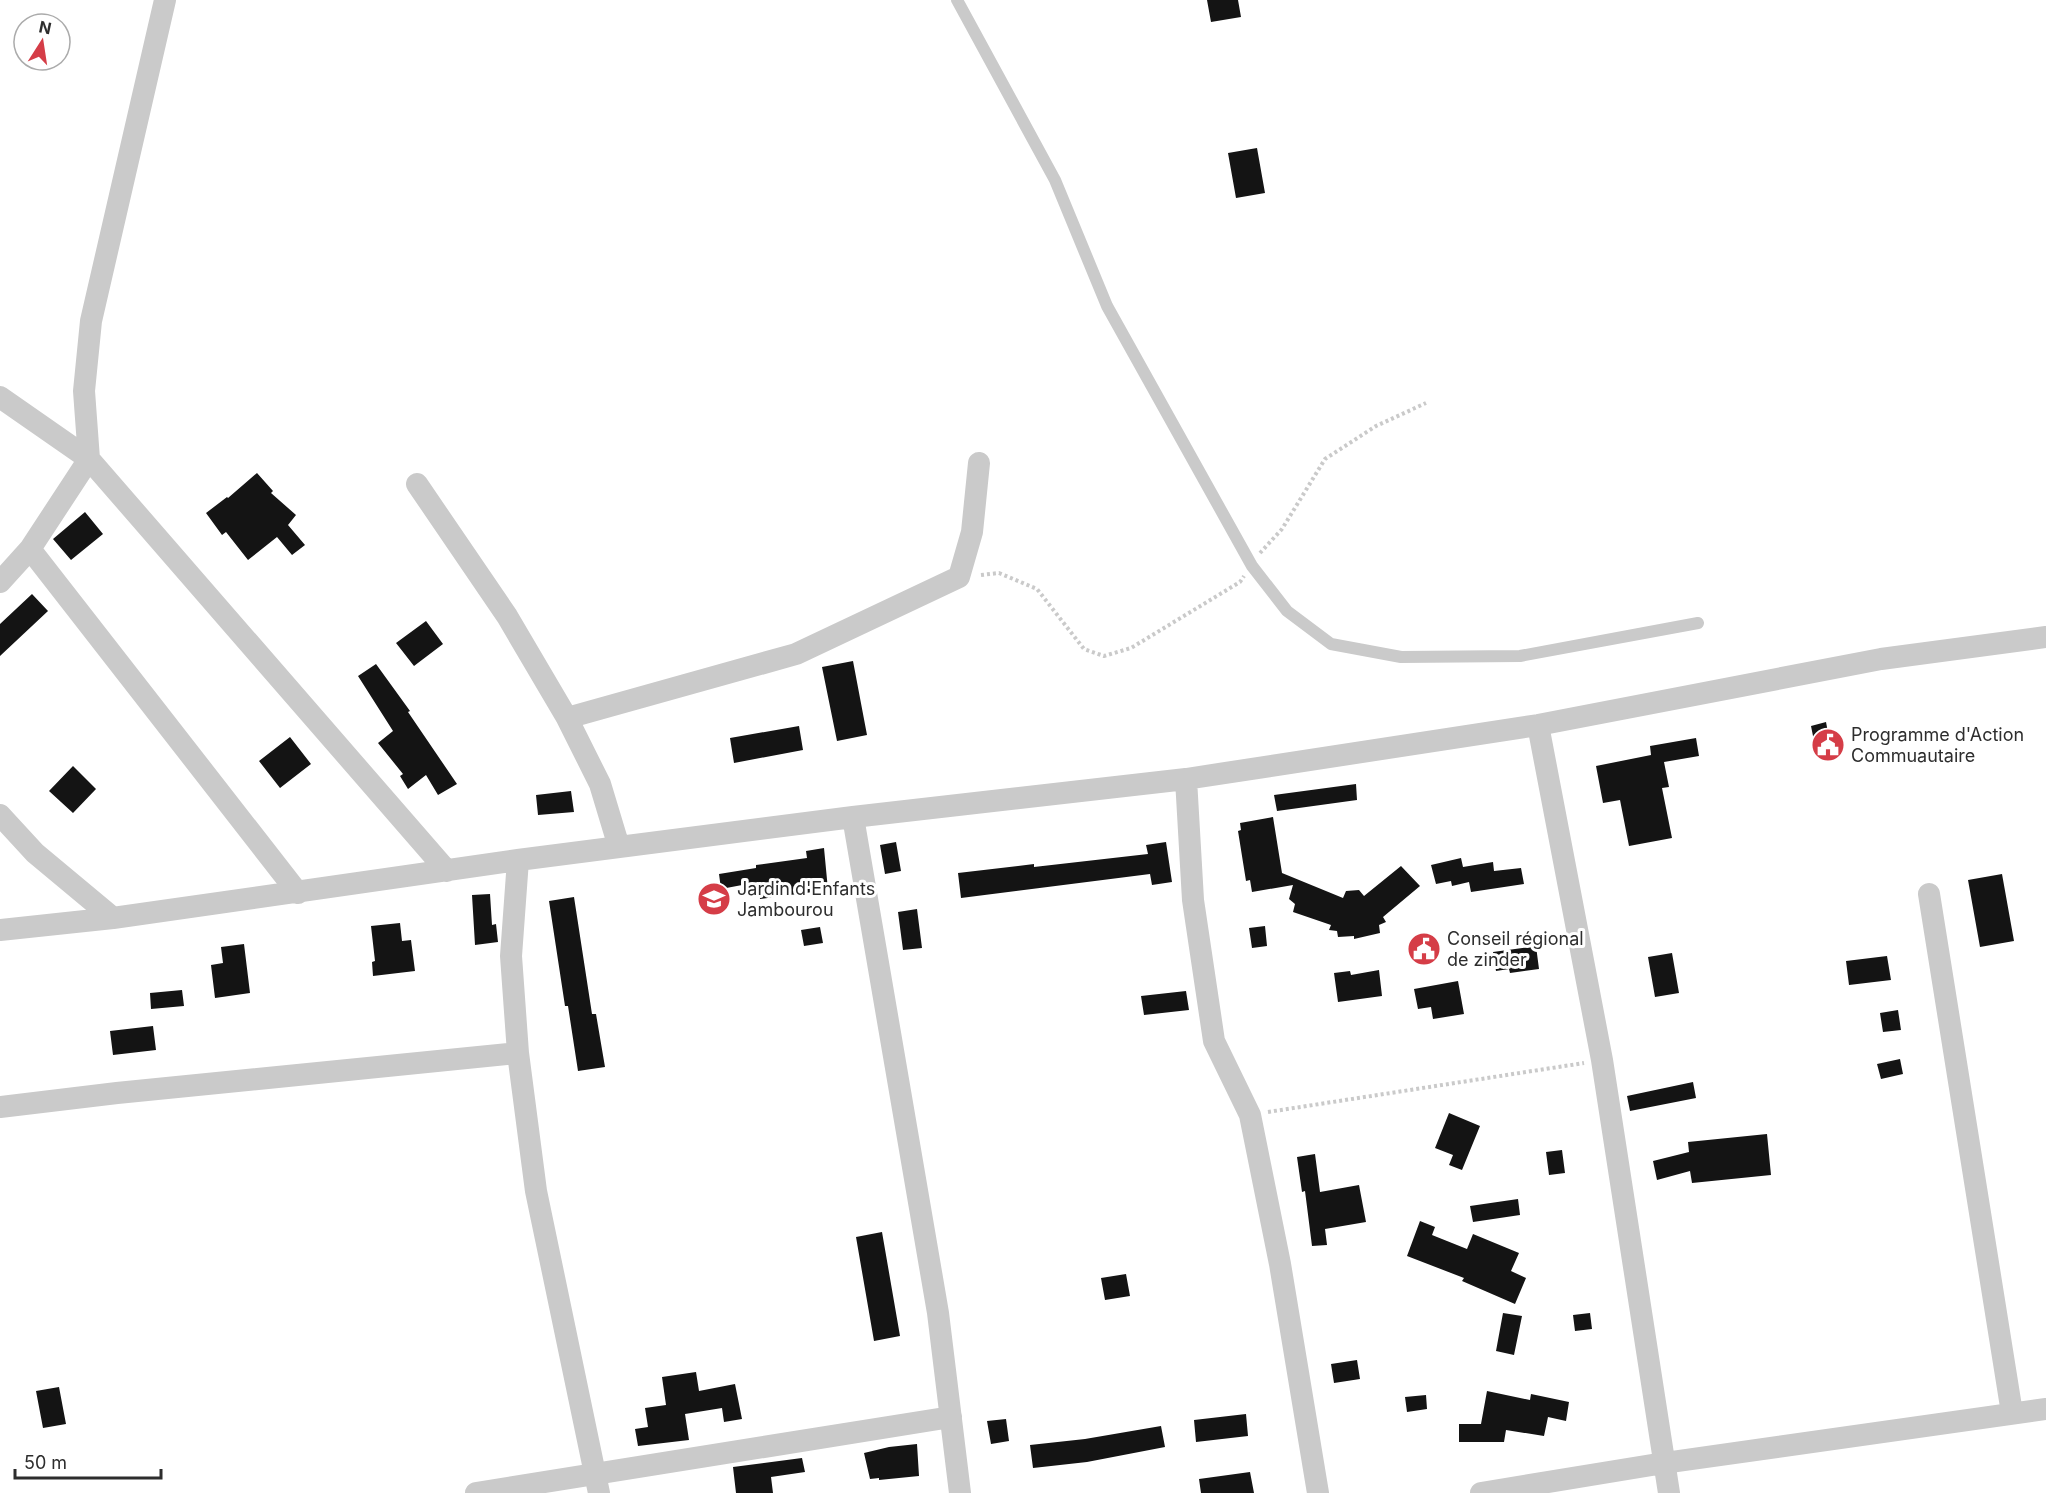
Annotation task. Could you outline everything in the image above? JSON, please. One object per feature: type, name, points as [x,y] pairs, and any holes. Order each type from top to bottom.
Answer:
[{"type":"street","points":[[0,582],[30,549],[89,459],[84,391],[91,321],[165,0]]},
{"type":"street","points":[[0,397],[89,459],[447,871]]},
{"type":"street","points":[[567,718],[796,654],[959,577],[972,532],[979,463]]},
{"type":"street","points":[[417,484],[507,616],[567,718],[600,784],[619,847]]},
{"type":"street","points":[[30,549],[298,893]]},
{"type":"street","points":[[0,930],[113,918],[518,860],[853,817],[1186,778],[1538,725],[1881,659],[2046,637]]},
{"type":"street","points":[[1538,725],[1602,1060],[1669,1493]]},
{"type":"street","points":[[1186,778],[1193,900],[1214,1041],[1250,1115],[1280,1264],[1318,1493]]},
{"type":"street","points":[[0,815],[35,853],[113,918]]},
{"type":"street","points":[[853,817],[938,1313],[960,1493]]},
{"type":"street","points":[[518,860],[511,956],[518,1053],[536,1191],[597,1483]]},
{"type":"street","points":[[1929,894],[2012,1413]]},
{"type":"street","points":[[0,1107],[518,1053]]},
{"type":"street","points":[[1481,1493],[1528,1490],[1664,1463],[2046,1409]]},
{"type":"street","points":[[476,1493],[597,1483],[951,1417]]},
{"type":"lane","points":[[957,0],[1055,180],[1107,306],[1252,566],[1287,611],[1330,644],[1401,657],[1520,656],[1698,624]]},
{"type":"path","points":[[959,577],[999,573],[1037,589],[1084,649],[1104,656],[1131,648],[1240,582],[1260,553],[1282,529],[1325,459],[1376,426],[1426,403]]},
{"type":"path","points":[[1250,1115],[1602,1060]]},
{"type":"building","points":[[1207,0],[1238,0],[1241,17],[1211,22]]},
{"type":"building","points":[[1257,148],[1265,193],[1236,198],[1228,153]]},
{"type":"building","points":[[257,473],[273,491],[271,493],[296,515],[288,525],[305,545],[292,555],[277,537],[248,560],[226,532],[222,535],[206,513]]},
{"type":"building","points":[[85,512],[103,534],[71,560],[53,539]]},
{"type":"building","points":[[32,594],[48,611],[0,656],[0,624]]},
{"type":"building","points":[[426,621],[443,644],[414,666],[396,643]]},
{"type":"building","points":[[853,661],[867,735],[837,741],[822,667]]},
{"type":"building","points":[[376,664],[410,711],[408,712],[457,784],[438,795],[426,775],[408,789],[400,776],[403,774],[378,743],[393,731],[358,676]]},
{"type":"building","points":[[1826,722],[1830,743],[1815,746],[1811,726]]},
{"type":"building","points":[[799,726],[803,750],[734,763],[730,738]]},
{"type":"building","points":[[290,737],[311,764],[280,788],[259,761]]},
{"type":"building","points":[[1696,738],[1699,756],[1664,762],[1669,787],[1662,788],[1672,838],[1629,846],[1620,800],[1603,803],[1596,766],[1651,755],[1650,746]]},
{"type":"building","points":[[73,766],[96,789],[73,813],[49,791]]},
{"type":"building","points":[[1356,784],[1357,800],[1277,811],[1274,795]]},
{"type":"building","points":[[571,791],[574,812],[538,815],[536,795]]},
{"type":"building","points":[[1273,817],[1282,873],[1343,898],[1346,891],[1359,890],[1364,896],[1401,866],[1420,886],[1383,917],[1386,922],[1379,925],[1380,933],[1354,939],[1354,936],[1338,937],[1337,931],[1329,930],[1331,925],[1293,912],[1295,904],[1289,899],[1293,885],[1252,892],[1250,880],[1246,881],[1238,831],[1241,830],[1240,823]]},
{"type":"building","points":[[896,842],[901,871],[885,874],[880,845]]},
{"type":"building","points":[[1166,842],[1172,882],[1152,885],[1150,874],[961,898],[958,873],[1148,854],[1146,845]]},
{"type":"building","points":[[824,848],[828,890],[760,899],[758,882],[721,889],[719,874],[756,868],[756,865],[807,858],[806,851]]},
{"type":"building","points":[[1461,858],[1463,867],[1493,862],[1494,871],[1521,868],[1524,884],[1471,892],[1469,882],[1452,886],[1451,881],[1436,884],[1431,865]]},
{"type":"building","points":[[2002,874],[2014,941],[1980,947],[1968,880]]},
{"type":"building","points":[[490,894],[492,925],[496,924],[498,942],[475,945],[472,895]]},
{"type":"building","points":[[574,897],[592,1014],[596,1014],[605,1067],[578,1071],[568,1006],[565,1006],[549,901]]},
{"type":"building","points":[[917,909],[922,948],[903,950],[898,912]]},
{"type":"building","points":[[400,923],[402,941],[411,940],[415,971],[373,976],[372,962],[375,961],[371,926]]},
{"type":"building","points":[[1265,926],[1267,946],[1252,948],[1249,928]]},
{"type":"building","points":[[820,927],[823,943],[804,946],[801,930]]},
{"type":"building","points":[[244,944],[250,993],[215,998],[211,965],[223,963],[221,947]]},
{"type":"building","points":[[1536,946],[1539,969],[1510,973],[1509,969],[1496,971],[1493,952]]},
{"type":"building","points":[[1672,953],[1679,993],[1655,997],[1648,957]]},
{"type":"building","points":[[1887,956],[1891,980],[1849,985],[1846,961]]},
{"type":"building","points":[[1379,970],[1382,996],[1338,1002],[1334,973],[1350,971],[1351,975]]},
{"type":"building","points":[[1458,981],[1464,1014],[1433,1019],[1431,1007],[1418,1009],[1414,989]]},
{"type":"building","points":[[182,990],[184,1006],[151,1009],[150,993]]},
{"type":"building","points":[[1186,991],[1189,1010],[1144,1015],[1141,996]]},
{"type":"building","points":[[1898,1010],[1901,1030],[1883,1032],[1880,1013]]},
{"type":"building","points":[[153,1026],[156,1050],[113,1055],[110,1031]]},
{"type":"building","points":[[1900,1059],[1903,1074],[1881,1079],[1877,1064]]},
{"type":"building","points":[[1693,1082],[1696,1098],[1630,1111],[1627,1096]]},
{"type":"building","points":[[1449,1113],[1480,1126],[1462,1170],[1449,1165],[1453,1155],[1435,1148]]},
{"type":"building","points":[[1767,1134],[1771,1175],[1692,1183],[1690,1171],[1657,1180],[1653,1161],[1689,1152],[1688,1142]]},
{"type":"building","points":[[1562,1150],[1565,1173],[1549,1175],[1546,1152]]},
{"type":"building","points":[[1315,1154],[1320,1192],[1359,1185],[1366,1222],[1325,1229],[1327,1245],[1312,1246],[1305,1191],[1302,1192],[1297,1157]]},
{"type":"building","points":[[1518,1199],[1520,1215],[1473,1222],[1470,1206]]},
{"type":"building","points":[[1420,1221],[1435,1227],[1432,1235],[1467,1249],[1473,1234],[1519,1253],[1511,1271],[1526,1278],[1515,1304],[1462,1281],[1464,1278],[1407,1256]]},
{"type":"building","points":[[882,1232],[900,1336],[874,1341],[856,1237]]},
{"type":"building","points":[[1126,1274],[1130,1296],[1105,1300],[1101,1278]]},
{"type":"building","points":[[1503,1313],[1522,1316],[1514,1355],[1496,1351]]},
{"type":"building","points":[[1590,1313],[1592,1329],[1575,1331],[1573,1315]]},
{"type":"building","points":[[1357,1360],[1360,1379],[1334,1383],[1331,1364]]},
{"type":"building","points":[[696,1372],[699,1391],[735,1384],[742,1419],[724,1422],[722,1408],[685,1414],[689,1440],[638,1446],[635,1429],[648,1427],[645,1408],[666,1405],[662,1377]]},
{"type":"building","points":[[59,1387],[66,1424],[43,1428],[36,1391]]},
{"type":"building","points":[[1487,1391],[1530,1400],[1531,1394],[1569,1402],[1566,1421],[1548,1417],[1544,1436],[1506,1430],[1504,1442],[1459,1442],[1459,1424],[1481,1424]]},
{"type":"building","points":[[1426,1395],[1427,1409],[1407,1412],[1405,1397]]},
{"type":"building","points":[[1246,1414],[1248,1436],[1196,1442],[1194,1420]]},
{"type":"building","points":[[1006,1419],[1009,1441],[991,1444],[987,1421]]},
{"type":"building","points":[[1161,1426],[1165,1447],[1087,1462],[1033,1468],[1030,1445],[1085,1439]]},
{"type":"building","points":[[917,1444],[919,1476],[870,1479],[864,1453]]},
{"type":"building","points":[[802,1458],[805,1472],[771,1477],[773,1493],[736,1493],[733,1467]]},
{"type":"building","points":[[1250,1472],[1254,1493],[1201,1493],[1199,1479]]},
{"type":"place","name":"Programme d'Action Commuautaire","points":[[1828,745]]},
{"type":"place","name":"Jardin d'Enfants Jambourou","points":[[714,899]]},
{"type":"place","name":"Conseil régional de zinder","points":[[1424,949]]}]
